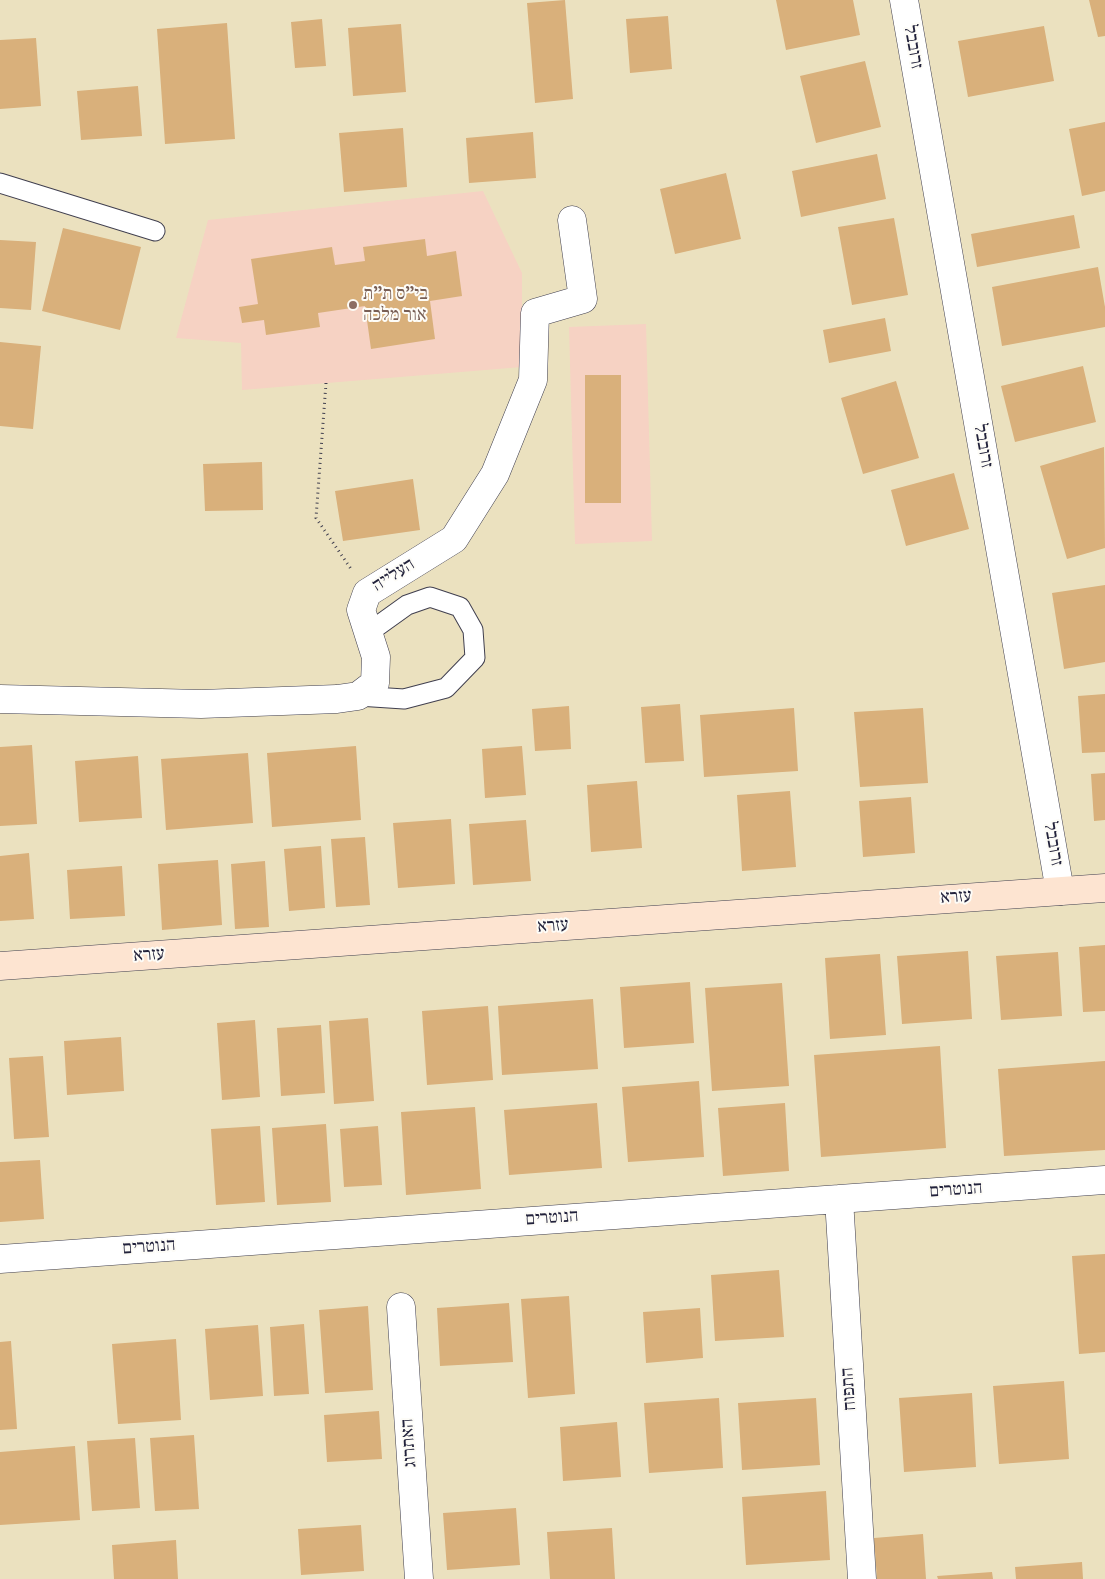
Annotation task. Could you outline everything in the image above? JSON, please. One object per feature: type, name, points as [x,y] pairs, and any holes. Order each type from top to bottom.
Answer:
[{"type":"street","name":"זרובבל","points":[[904,0],[1060,891]]},
{"type":"street","name":"העלייה","points":[[358,696],[375,683],[376,657],[361,610],[367,593],[454,539],[495,474],[533,380],[535,313],[583,298],[572,220]]},
{"type":"street","points":[[0,699],[201,704],[337,699],[358,696]]},
{"type":"street","name":"עזרא","points":[[0,966],[1105,888]]},
{"type":"street","name":"הנוטרים","points":[[0,1259],[1105,1180]]},
{"type":"street","name":"התפוח","points":[[839,1199],[862,1579]]},
{"type":"street","name":"האתרוג","points":[[401,1306],[419,1579]]},
{"type":"lane","points":[[0,183],[155,231]]},
{"type":"lane","points":[[358,696],[404,699],[446,688],[475,658],[473,630],[460,607],[430,597],[407,605],[368,633]]},
{"type":"path","points":[[326,383],[316,518],[367,593]]},
{"type":"shaded area","name":"בי\"ס ת\"ת אור מלכה","points":[[483,191],[522,273],[522,367],[242,390],[241,343],[176,338],[208,220]]},
{"type":"shaded area","points":[[646,324],[652,541],[575,544],[569,327]]},
{"type":"building","points":[[565,0],[573,99],[535,103],[527,3]]},
{"type":"building","points":[[776,0],[853,0],[860,35],[786,50]]},
{"type":"building","points":[[1089,0],[1105,0],[1105,36],[1098,37]]},
{"type":"building","points":[[668,16],[672,69],[630,73],[626,19]]},
{"type":"building","points":[[322,19],[326,66],[295,68],[291,22]]},
{"type":"building","points":[[227,23],[235,139],[165,144],[157,29]]},
{"type":"building","points":[[401,24],[406,92],[353,96],[348,28]]},
{"type":"building","points":[[1044,26],[1054,81],[968,97],[958,41]]},
{"type":"building","points":[[36,38],[41,106],[0,109],[0,40]]},
{"type":"building","points":[[865,61],[881,127],[816,143],[800,76]]},
{"type":"building","points":[[138,86],[142,136],[81,140],[77,91]]},
{"type":"building","points":[[1105,122],[1105,191],[1082,196],[1069,129]]},
{"type":"building","points":[[403,128],[407,187],[344,192],[339,133]]},
{"type":"building","points":[[533,132],[536,178],[469,183],[466,138]]},
{"type":"building","points":[[877,154],[886,199],[801,217],[792,171]]},
{"type":"building","points":[[726,173],[741,239],[675,254],[660,189]]},
{"type":"building","points":[[1074,215],[1080,248],[977,267],[971,234]]},
{"type":"building","points":[[894,218],[908,295],[852,305],[838,227]]},
{"type":"building","points":[[63,228],[141,247],[120,330],[42,311]]},
{"type":"building","points":[[425,239],[427,256],[456,251],[462,296],[430,301],[435,339],[371,349],[365,306],[318,313],[320,327],[266,335],[264,320],[242,323],[239,307],[258,304],[251,259],[332,247],[335,265],[365,261],[363,247]]},
{"type":"building","points":[[0,240],[36,242],[31,310],[0,308]]},
{"type":"building","points":[[1098,267],[1105,307],[1105,327],[1002,346],[992,287]]},
{"type":"building","points":[[885,318],[891,351],[829,363],[823,330]]},
{"type":"building","points":[[0,342],[41,346],[33,429],[0,426]]},
{"type":"building","points":[[1083,366],[1096,422],[1015,442],[1001,386]]},
{"type":"building","points":[[585,375],[621,375],[621,503],[585,503]]},
{"type":"building","points":[[896,381],[919,458],[863,474],[841,398]]},
{"type":"building","points":[[1104,447],[1105,548],[1067,559],[1040,466]]},
{"type":"building","points":[[262,462],[263,510],[205,511],[203,464]]},
{"type":"building","points":[[954,473],[969,529],[906,546],[891,490]]},
{"type":"building","points":[[413,479],[420,530],[343,541],[335,491]]},
{"type":"building","points":[[1105,585],[1105,662],[1064,669],[1052,593]]},
{"type":"building","points":[[1105,694],[1105,752],[1082,753],[1078,696]]},
{"type":"building","points":[[680,704],[684,761],[645,763],[641,707]]},
{"type":"building","points":[[569,706],[571,749],[535,751],[532,709]]},
{"type":"building","points":[[794,708],[798,771],[704,777],[700,715]]},
{"type":"building","points":[[923,708],[928,783],[860,787],[854,712]]},
{"type":"building","points":[[32,745],[37,824],[0,826],[0,747]]},
{"type":"building","points":[[356,746],[361,820],[272,827],[267,753]]},
{"type":"building","points":[[522,746],[526,795],[485,798],[482,749]]},
{"type":"building","points":[[248,753],[253,823],[166,830],[161,759]]},
{"type":"building","points":[[138,756],[142,818],[79,822],[75,761]]},
{"type":"building","points":[[1105,773],[1105,820],[1094,821],[1091,774]]},
{"type":"building","points":[[637,781],[642,848],[591,852],[587,785]]},
{"type":"building","points":[[790,791],[796,867],[742,871],[737,795]]},
{"type":"building","points":[[911,797],[915,853],[863,857],[859,801]]},
{"type":"building","points":[[451,819],[455,884],[398,888],[393,823]]},
{"type":"building","points":[[526,820],[531,881],[473,885],[469,824]]},
{"type":"building","points":[[365,837],[370,905],[336,907],[331,839]]},
{"type":"building","points":[[321,846],[325,908],[289,911],[284,849]]},
{"type":"building","points":[[29,853],[34,919],[0,921],[0,856]]},
{"type":"building","points":[[218,860],[222,925],[162,930],[158,864]]},
{"type":"building","points":[[265,861],[269,927],[235,929],[231,864]]},
{"type":"building","points":[[122,866],[125,916],[70,919],[67,870]]},
{"type":"building","points":[[1105,945],[1105,1011],[1083,1012],[1079,947]]},
{"type":"building","points":[[968,951],[972,1019],[902,1024],[897,956]]},
{"type":"building","points":[[1058,952],[1062,1016],[1001,1020],[996,956]]},
{"type":"building","points":[[880,954],[886,1035],[830,1039],[825,958]]},
{"type":"building","points":[[690,982],[694,1043],[624,1048],[620,987]]},
{"type":"building","points":[[782,983],[789,1086],[712,1091],[705,988]]},
{"type":"building","points":[[593,999],[598,1069],[502,1075],[498,1006]]},
{"type":"building","points":[[488,1006],[493,1080],[427,1085],[422,1011]]},
{"type":"building","points":[[368,1018],[374,1101],[334,1104],[329,1021]]},
{"type":"building","points":[[255,1020],[260,1097],[222,1100],[217,1023]]},
{"type":"building","points":[[321,1025],[325,1093],[281,1096],[277,1028]]},
{"type":"building","points":[[121,1037],[124,1091],[67,1095],[64,1041]]},
{"type":"building","points":[[940,1046],[946,1148],[821,1157],[814,1055]]},
{"type":"building","points":[[43,1056],[49,1137],[14,1139],[9,1058]]},
{"type":"building","points":[[1105,1061],[1105,1150],[1004,1156],[998,1069]]},
{"type":"building","points":[[699,1081],[704,1157],[628,1162],[622,1087]]},
{"type":"building","points":[[597,1103],[602,1168],[509,1175],[504,1110]]},
{"type":"building","points":[[785,1103],[789,1171],[723,1176],[718,1108]]},
{"type":"building","points":[[475,1107],[481,1189],[406,1195],[401,1112]]},
{"type":"building","points":[[326,1124],[331,1202],[277,1205],[272,1128]]},
{"type":"building","points":[[260,1126],[265,1202],[216,1205],[211,1129]]},
{"type":"building","points":[[378,1126],[382,1185],[344,1187],[340,1129]]},
{"type":"building","points":[[40,1160],[44,1219],[0,1222],[0,1162]]},
{"type":"building","points":[[1105,1254],[1105,1352],[1079,1354],[1072,1256]]},
{"type":"building","points":[[779,1270],[784,1337],[715,1341],[711,1275]]},
{"type":"building","points":[[569,1296],[575,1394],[528,1398],[521,1299]]},
{"type":"building","points":[[509,1303],[513,1362],[440,1366],[437,1308]]},
{"type":"building","points":[[368,1306],[373,1390],[325,1393],[319,1310]]},
{"type":"building","points":[[700,1308],[703,1358],[646,1363],[643,1312]]},
{"type":"building","points":[[304,1324],[309,1394],[274,1396],[270,1327]]},
{"type":"building","points":[[258,1325],[263,1396],[210,1400],[205,1329]]},
{"type":"building","points":[[176,1339],[181,1420],[118,1424],[112,1344]]},
{"type":"building","points":[[11,1341],[17,1429],[0,1430],[0,1342]]},
{"type":"building","points":[[1064,1381],[1069,1459],[999,1464],[993,1386]]},
{"type":"building","points":[[972,1393],[976,1467],[904,1472],[899,1398]]},
{"type":"building","points":[[719,1398],[723,1468],[649,1473],[644,1403]]},
{"type":"building","points":[[816,1398],[820,1465],[742,1470],[738,1403]]},
{"type":"building","points":[[379,1411],[382,1459],[327,1462],[324,1415]]},
{"type":"building","points":[[617,1422],[621,1477],[563,1481],[560,1427]]},
{"type":"building","points":[[194,1435],[199,1509],[155,1511],[150,1438]]},
{"type":"building","points":[[135,1438],[140,1508],[92,1511],[87,1441]]},
{"type":"building","points":[[75,1446],[80,1520],[0,1525],[0,1452]]},
{"type":"building","points":[[826,1491],[830,1560],[746,1565],[742,1497]]},
{"type":"building","points":[[516,1508],[520,1565],[447,1570],[443,1513]]},
{"type":"building","points":[[361,1525],[364,1571],[301,1575],[298,1529]]},
{"type":"building","points":[[612,1528],[615,1579],[550,1579],[547,1532]]},
{"type":"building","points":[[923,1534],[926,1579],[877,1579],[874,1538]]},
{"type":"building","points":[[176,1540],[178,1579],[114,1579],[112,1545]]},
{"type":"building","points":[[1082,1562],[1083,1579],[1016,1579],[1015,1567]]},
{"type":"building","points":[[992,1572],[993,1579],[938,1579],[937,1576]]},
{"type":"place","name":"בי\"ס ת\"ת אור מלכה","points":[[353,305]]}]
